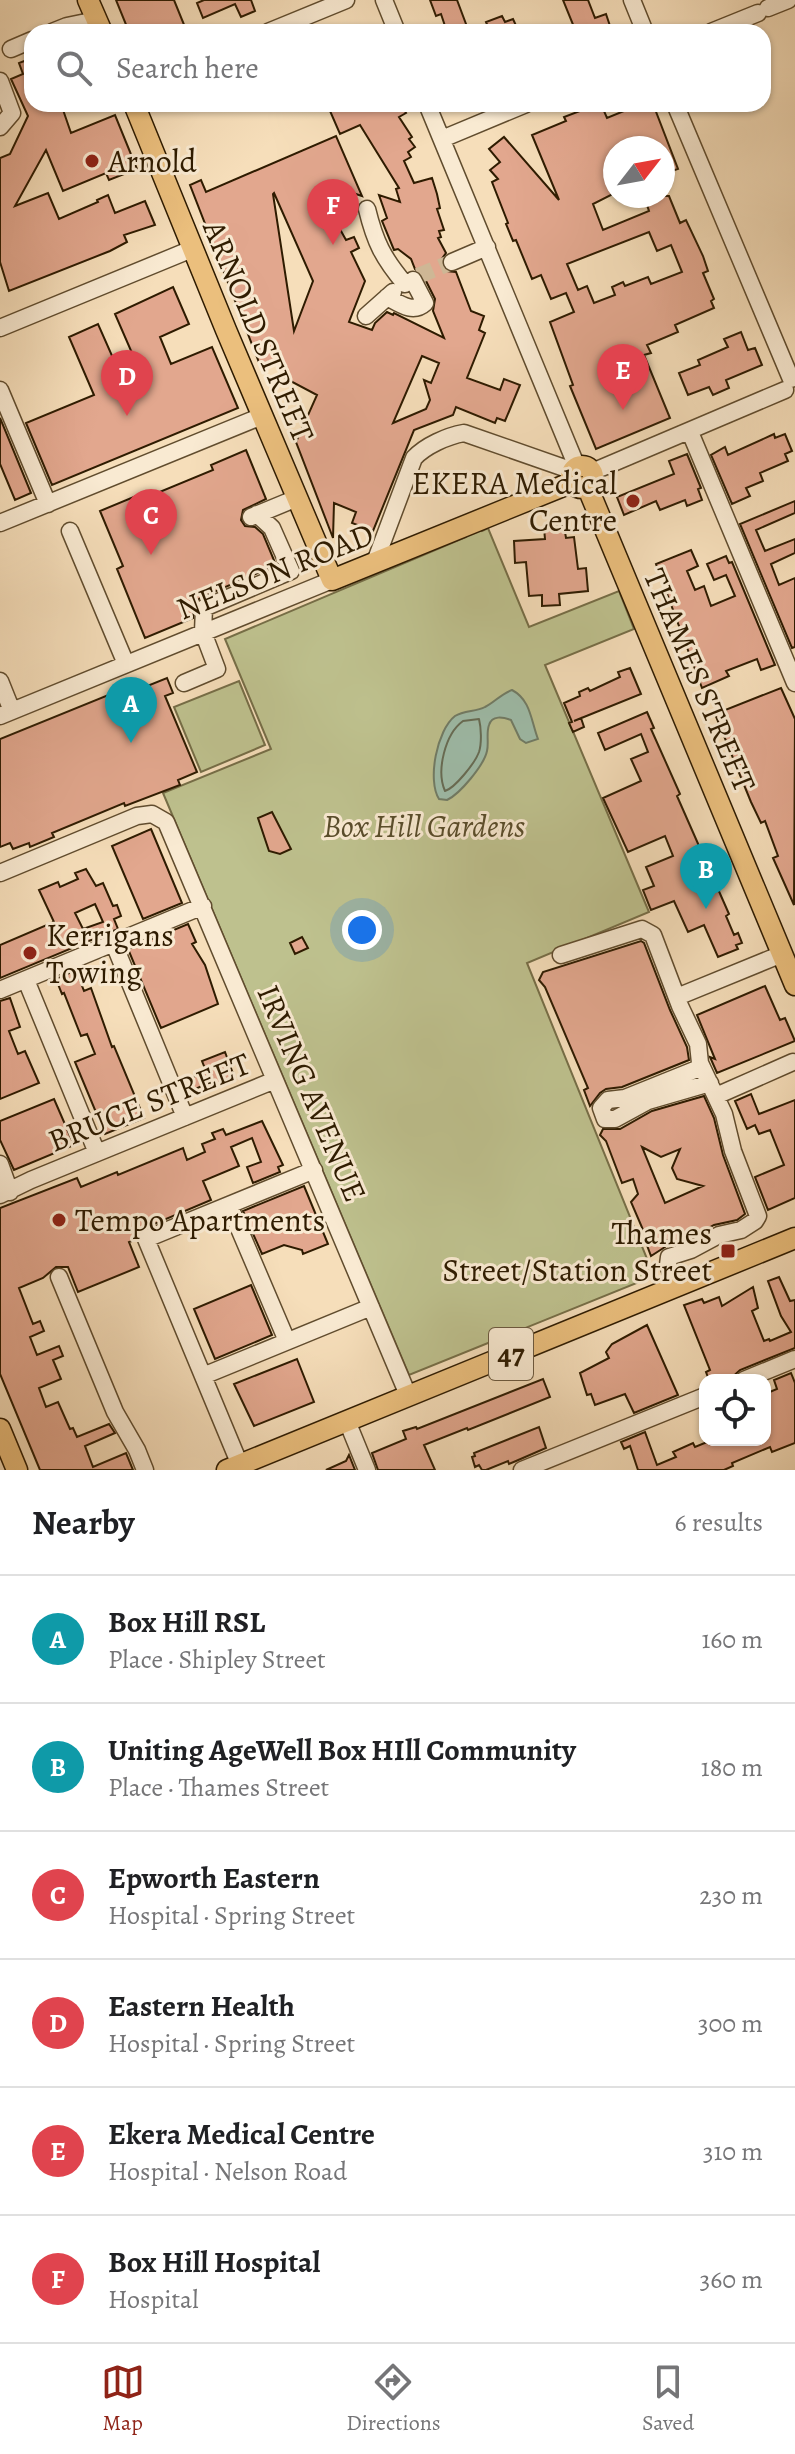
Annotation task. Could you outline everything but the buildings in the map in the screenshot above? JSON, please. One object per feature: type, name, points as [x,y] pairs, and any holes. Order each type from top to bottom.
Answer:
[{"type":"main road","points":[[88,0],[98,24]]},
{"type":"main road","name":"ARNOLD STREET","points":[[137,112],[332,580]]},
{"type":"main road","name":"NELSON ROAD","points":[[332,580],[580,476]]},
{"type":"main road","name":"THAMES STREET","points":[[580,476],[795,985]]},
{"type":"main road","name":"47","points":[[234,1467],[795,1238]]},
{"type":"main road","points":[[0,1429],[17,1470]]},
{"type":"street","points":[[288,24],[346,0]]},
{"type":"street","points":[[384,0],[394,24]]},
{"type":"street","points":[[632,0],[642,24]]},
{"type":"street","points":[[730,24],[788,0]]},
{"type":"street","points":[[11,49],[24,43]]},
{"type":"street","points":[[0,81],[12,113],[0,127]]},
{"type":"street","name":"THAMES STREET","points":[[430,112],[580,476]]},
{"type":"street","points":[[442,139],[507,112]]},
{"type":"street","points":[[678,112],[792,386]]},
{"type":"street","points":[[367,209],[376,243],[386,262],[412,280],[425,303],[412,309],[387,297]]},
{"type":"street","points":[[452,262],[487,247]]},
{"type":"street","points":[[0,328],[192,249]]},
{"type":"street","points":[[366,316],[412,280]]},
{"type":"street","name":"NELSON ROAD","points":[[580,476],[690,432],[792,386]]},
{"type":"street","points":[[0,390],[48,504]]},
{"type":"street","points":[[0,523],[48,504],[149,454],[262,416]]},
{"type":"street","points":[[690,432],[795,683]]},
{"type":"street","points":[[375,562],[414,458],[419,452],[454,435],[464,433],[580,476]]},
{"type":"street","points":[[184,683],[217,669],[203,632],[204,608],[291,571],[272,528],[254,516],[297,498]]},
{"type":"street","points":[[70,531],[126,664]]},
{"type":"street","name":"NELSON ROAD","points":[[6,713],[332,580]]},
{"type":"street","points":[[0,681],[6,713]]},
{"type":"street","name":"IRVING AVENUE","points":[[0,873],[137,816],[158,816],[170,828],[408,1395]]},
{"type":"street","points":[[0,990],[203,906]]},
{"type":"street","points":[[561,955],[642,929],[653,935],[698,1044],[702,1067],[724,1114],[733,1151],[758,1216],[741,1230],[719,1235],[691,1250],[669,1257],[668,1265],[676,1287]]},
{"type":"street","points":[[114,944],[185,1117]]},
{"type":"street","points":[[677,997],[782,954]]},
{"type":"street","points":[[26,980],[97,1153]]},
{"type":"street","points":[[702,1067],[625,1098],[608,1100],[601,1108],[605,1119],[615,1119],[648,1101],[713,1090],[793,1062]]},
{"type":"street","name":"BRUCE STREET","points":[[12,1190],[275,1080]]},
{"type":"street","points":[[0,1164],[12,1190]]},
{"type":"street","points":[[234,1467],[203,1376],[146,1239],[314,1170]]},
{"type":"street","points":[[229,1205],[287,1341]]},
{"type":"street","points":[[59,1277],[115,1412],[145,1470]]},
{"type":"street","points":[[203,1376],[371,1307]]},
{"type":"street","points":[[759,1374],[795,1359]]},
{"type":"street","points":[[522,1470],[699,1398]]},
{"type":"street","points":[[347,1421],[367,1470]]},
{"type":"green space","name":"Box Hill Gardens","points":[[477,527],[482,531],[488,528],[529,627],[619,591],[634,629],[545,665],[649,912],[527,963],[654,1276],[409,1375],[163,793],[271,749],[225,639],[466,537],[468,530]]},
{"type":"green space","points":[[239,681],[265,745],[201,772],[174,707]]},
{"type":"water","points":[[512,690],[527,705],[538,739],[526,743],[520,739],[511,720],[495,718],[488,728],[485,757],[476,771],[452,797],[439,799],[434,768],[439,743],[449,723],[455,716],[485,707]]},
{"type":"tunnel","points":[[418,276],[452,262]]},
{"type":"place","name":"Arnold","points":[[92,161]]},
{"type":"place","name":"Box Hill Hospital","points":[[333,245]]},
{"type":"place","name":"Ekera Medical Centre","points":[[623,410]]},
{"type":"place","name":"Eastern Health","points":[[127,416]]},
{"type":"place","name":"EKERA Medical Centre","points":[[633,501]]},
{"type":"place","name":"Epworth Eastern","points":[[151,555]]},
{"type":"place","name":"Box Hill RSL","points":[[131,743]]},
{"type":"place","name":"Uniting AgeWell Box HIll Community","points":[[706,909]]},
{"type":"place","name":"Kerrigans Towing","points":[[30,953]]},
{"type":"place","name":"Tempo Apartments","points":[[59,1220]]},
{"type":"place","name":"Thames Street/Station Street","points":[[728,1251]]}]
